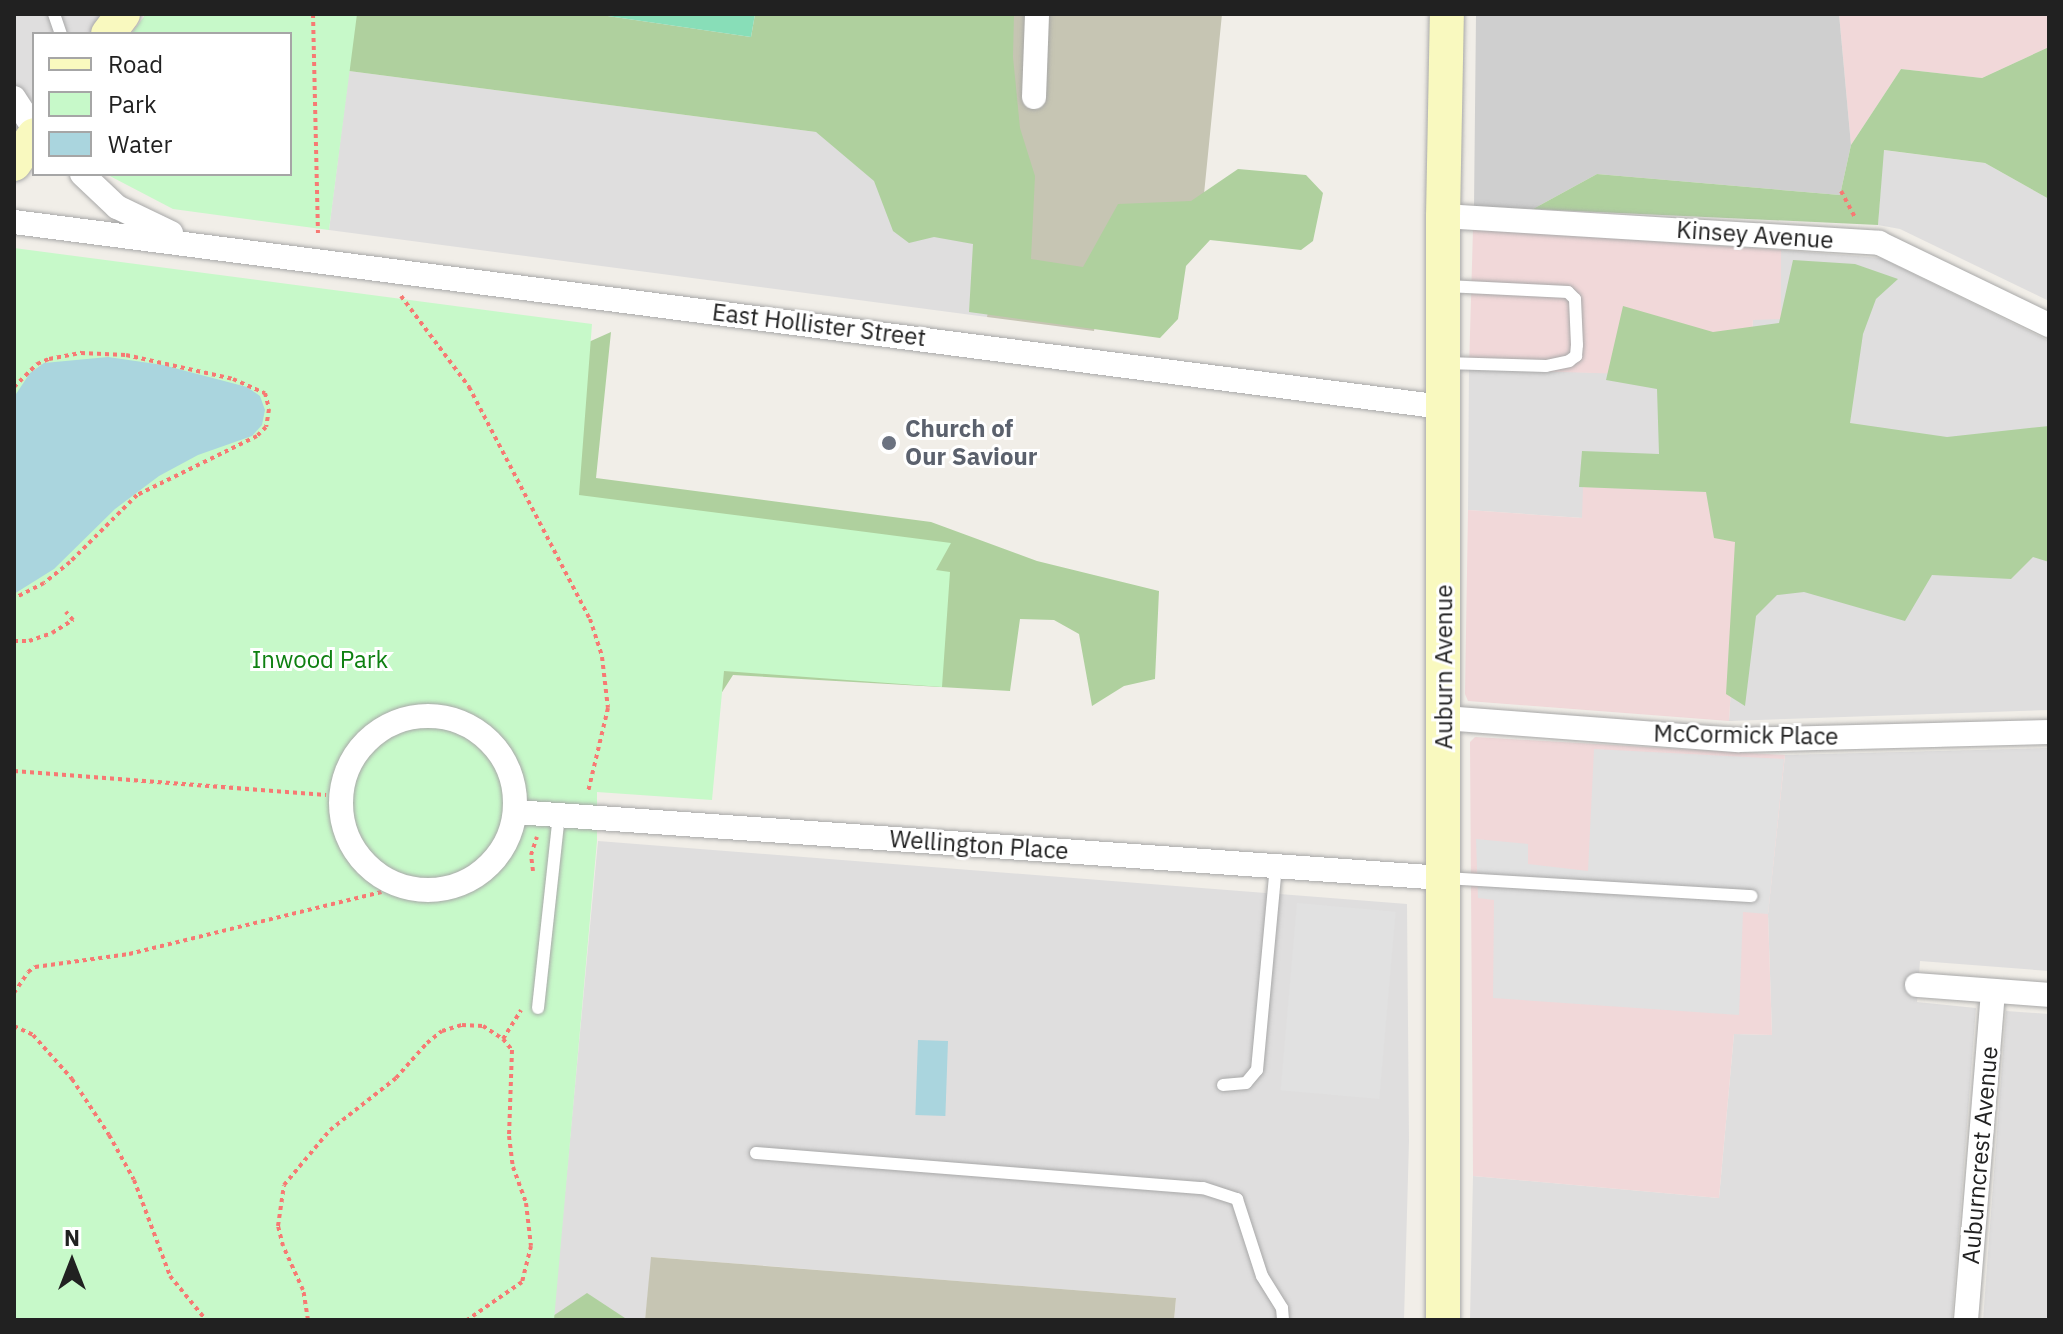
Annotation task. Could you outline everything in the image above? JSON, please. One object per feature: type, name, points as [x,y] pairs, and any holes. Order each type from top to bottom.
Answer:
[{"type":"main road","points":[[110,32],[123,14]]},
{"type":"main road","name":"Auburn Avenue","points":[[1443,1320],[1443,216],[1447,14]]},
{"type":"main road","points":[[14,164],[32,135]]},
{"type":"street","points":[[1034,97],[1037,14]]},
{"type":"street","points":[[14,98],[32,129]]},
{"type":"street","name":"East Hollister Street","points":[[84,176],[117,207],[195,243]]},
{"type":"street","name":"Kinsey Avenue","points":[[1443,216],[1879,243],[2049,325]]},
{"type":"street","name":"East Hollister Street","points":[[14,222],[195,243],[1443,407]]},
{"type":"street","points":[[434,717],[466,725],[492,745],[512,780],[515,812],[506,843],[486,869],[461,885],[411,889],[372,871],[358,856],[346,834],[342,790],[348,767],[373,737],[402,721],[434,717]]},
{"type":"street","name":"McCormick Place","points":[[1444,718],[1739,740],[2049,732]]},
{"type":"street","name":"Wellington Place","points":[[515,812],[1443,878]]},
{"type":"street","points":[[1917,985],[2049,995]]},
{"type":"street","name":"Auburncrest Avenue","points":[[1966,1320],[1993,991]]},
{"type":"lane","points":[[1443,286],[1568,292],[1575,299],[1577,345],[1576,356],[1569,361],[1546,366],[1443,363]]},
{"type":"lane","points":[[531,1007],[559,815]]},
{"type":"lane","points":[[1223,1085],[1246,1083],[1257,1070],[1276,866]]},
{"type":"lane","points":[[1443,878],[1751,896]]},
{"type":"lane","points":[[756,1153],[1203,1188],[1237,1199],[1262,1276],[1282,1308],[1283,1320]]},
{"type":"path","points":[[313,14],[318,233]]},
{"type":"path","points":[[400,293],[469,387],[590,619],[602,657],[608,708],[588,792]]},
{"type":"path","points":[[14,387],[37,364],[49,359],[81,353],[126,355],[233,379],[265,393],[269,409],[266,427],[257,436],[137,495],[70,562],[44,583],[14,598]]},
{"type":"path","points":[[14,641],[29,641],[52,633],[73,620],[66,612]]},
{"type":"path","points":[[14,771],[326,795]]},
{"type":"path","points":[[14,993],[35,967],[129,954],[381,892]]},
{"type":"path","points":[[503,1039],[531,1007]]},
{"type":"path","points":[[308,1320],[303,1290],[283,1246],[278,1226],[284,1185],[330,1130],[396,1078],[442,1031],[462,1025],[483,1026],[503,1039],[512,1050],[509,1136],[513,1167],[526,1203],[531,1246],[529,1267],[522,1282],[467,1320]]},
{"type":"path","points":[[14,1026],[33,1035],[72,1079],[109,1135],[134,1180],[170,1276],[206,1320]]},
{"type":"shaded area","points":[[14,14],[123,14],[110,32],[32,32],[32,138],[14,164]]},
{"type":"shaded area","points":[[849,14],[1222,14],[1200,234],[1111,227],[1094,331],[987,317],[1001,219]]},
{"type":"shaded area","points":[[1476,14],[1839,14],[1851,145],[1840,195],[1597,174],[1533,209],[1474,206]]},
{"type":"shaded area","points":[[1839,14],[2049,14],[2049,47],[1982,78],[1901,69],[1851,145]]},
{"type":"shaded area","points":[[349,71],[816,132],[1001,218],[987,317],[329,230]]},
{"type":"shaded area","points":[[1883,150],[1985,163],[2049,199],[2049,301],[1900,229],[1878,225]]},
{"type":"shaded area","points":[[1473,229],[1781,250],[1781,319],[1753,320],[1749,378],[1469,369]]},
{"type":"shaded area","points":[[1781,250],[1881,258],[2049,341],[2049,710],[1729,721],[1742,493],[1583,488],[1583,518],[1468,510],[1469,369],[1749,377],[1753,319],[1781,318]]},
{"type":"shaded area","points":[[1583,487],[1743,493],[1729,721],[1468,701],[1465,694],[1468,510],[1582,518]]},
{"type":"shaded area","points":[[1475,737],[1785,755],[1768,914],[1772,1035],[1734,1034],[1719,1198],[1473,1176],[1470,742]]},
{"type":"shaded area","points":[[2049,748],[2049,971],[1920,961],[1917,1002],[1976,1008],[1952,1320],[1470,1320],[1473,1176],[1719,1198],[1734,1034],[1772,1035],[1768,914],[1785,755]]},
{"type":"shaded area","points":[[1594,749],[1784,759],[1768,914],[1743,912],[1739,1015],[1493,998],[1494,900],[1478,898],[1476,839],[1528,844],[1528,864],[1588,871]]},
{"type":"shaded area","points":[[598,841],[1407,904],[1409,1141],[1404,1320],[1174,1320],[1176,1298],[652,1257],[645,1320],[553,1320]]},
{"type":"shaded area","points":[[1297,903],[1396,912],[1379,1099],[1281,1090]]},
{"type":"shaded area","points":[[2006,1011],[2049,1014],[2049,1320],[1983,1320]]},
{"type":"shaded area","points":[[651,1257],[1176,1298],[1174,1320],[645,1320]]},
{"type":"green space","points":[[146,14],[357,14],[329,230],[173,209],[110,176],[292,176],[292,32],[132,32]]},
{"type":"green space","points":[[351,14],[594,14],[751,37],[755,14],[1014,14],[1013,57],[1020,128],[1035,176],[1031,259],[1083,267],[1118,204],[1191,201],[1238,169],[1306,175],[1323,193],[1313,241],[1301,250],[1210,240],[1186,266],[1178,319],[1160,338],[969,312],[973,244],[934,237],[909,243],[893,231],[874,181],[816,132],[349,71]]},
{"type":"green space","points":[[594,14],[755,14],[751,37]]},
{"type":"green space","points":[[2049,47],[2049,199],[1985,163],[1884,150],[1878,225],[1533,209],[1597,174],[1840,195],[1851,145],[1901,69],[1982,78]]},
{"type":"green space","name":"Inwood Park","points":[[14,248],[592,324],[579,495],[951,543],[936,570],[950,572],[942,687],[724,671],[712,800],[597,792],[597,841],[554,1320],[14,1320]]},
{"type":"green space","points":[[1793,260],[1855,264],[1898,279],[1876,299],[1863,334],[1850,423],[1947,437],[2049,426],[2049,562],[2033,557],[2011,579],[1932,575],[1905,621],[1804,592],[1777,595],[1756,616],[1745,706],[1726,694],[1735,542],[1714,538],[1706,492],[1579,487],[1582,451],[1659,454],[1657,389],[1606,380],[1623,306],[1713,332],[1779,323]]},
{"type":"green space","points":[[611,332],[596,478],[931,522],[1037,561],[1159,591],[1155,679],[1124,686],[1092,706],[1079,634],[1054,620],[1020,619],[1010,691],[733,675],[717,700],[709,785],[508,378]]},
{"type":"green space","points":[[587,1293],[628,1320],[547,1320]]},
{"type":"water","points":[[108,357],[163,365],[247,387],[260,396],[265,410],[262,425],[252,436],[198,455],[159,476],[115,509],[54,569],[14,594],[14,397],[30,373],[44,363]]},
{"type":"water","points":[[918,1040],[948,1041],[945,1116],[915,1115]]},
{"type":"place","name":"Church of Our Saviour","points":[[889,443]]}]
